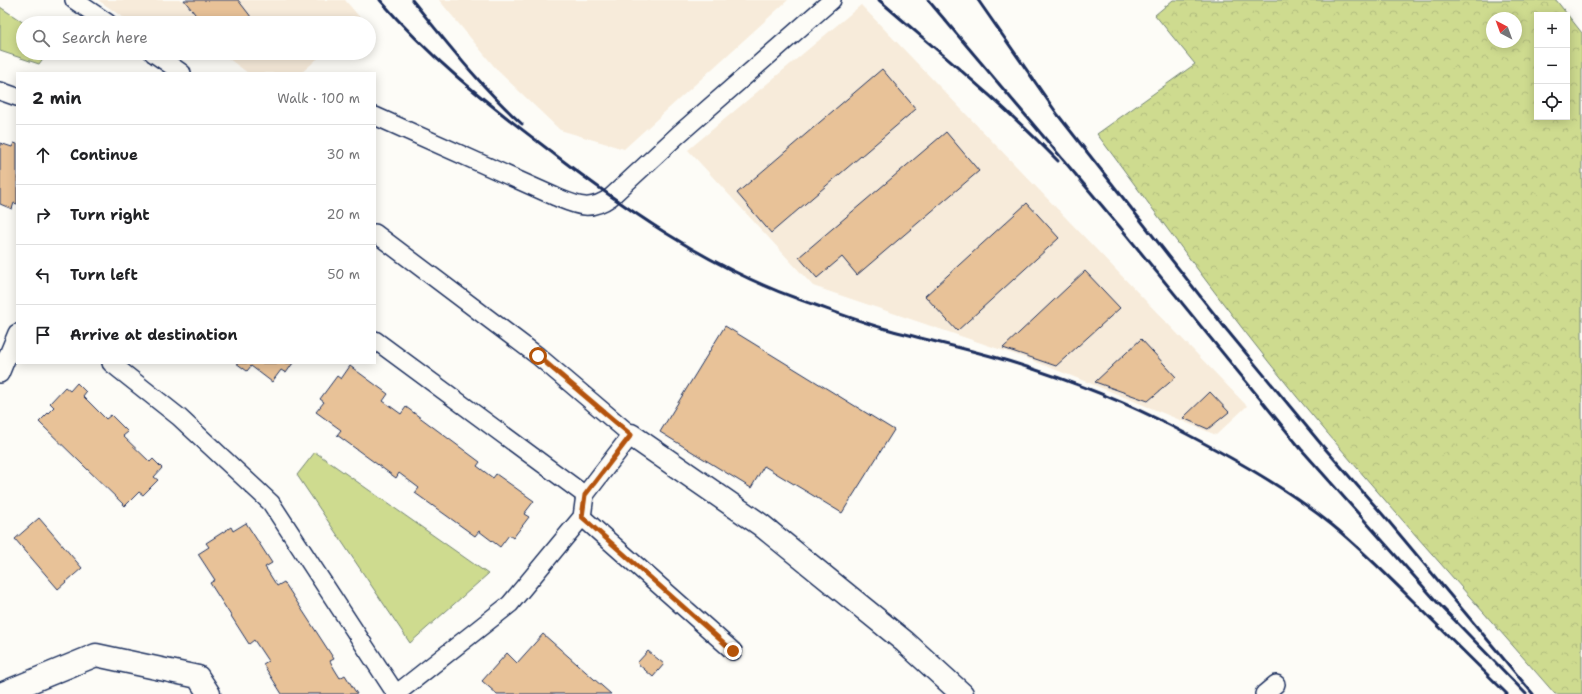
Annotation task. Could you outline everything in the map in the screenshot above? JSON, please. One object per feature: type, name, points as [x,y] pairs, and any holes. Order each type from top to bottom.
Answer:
[{"type":"street","points":[[631,435],[761,525],[905,642],[962,694]]},
{"type":"street","points":[[1,694],[96,655],[198,677],[209,694]]},
{"type":"lane","points":[[74,0],[98,16]]},
{"type":"lane","points":[[376,116],[556,197],[580,206],[595,206],[601,204],[610,197],[832,0]]},
{"type":"lane","points":[[163,60],[181,72]]},
{"type":"lane","points":[[0,91],[16,97]]},
{"type":"lane","points":[[112,364],[179,417],[271,503],[396,694],[510,604],[582,517],[585,495],[631,435],[538,356],[376,235]]},
{"type":"lane","points":[[0,374],[16,334]]},
{"type":"lane","points":[[376,341],[585,495]]},
{"type":"lane","points":[[582,517],[733,651]]},
{"type":"shaded area","points":[[98,0],[345,0],[359,16],[121,16]]},
{"type":"shaded area","points":[[439,0],[788,0],[624,149],[560,130],[498,71]]},
{"type":"shaded area","points":[[861,5],[1247,406],[1216,435],[1031,360],[813,286],[688,150]]},
{"type":"shaded area","points":[[230,60],[316,60],[302,72],[247,72]]},
{"type":"green space","points":[[1173,0],[1556,0],[1565,12],[1534,12],[1534,120],[1570,120],[1570,18],[1582,33],[1582,694],[1555,694],[1361,472],[1271,365],[1097,134],[1195,64],[1155,15]]},
{"type":"green space","points":[[0,7],[16,18],[16,56],[0,51]]},
{"type":"green space","points":[[27,60],[42,60],[39,64]]},
{"type":"green space","points":[[315,452],[488,574],[410,643],[297,475]]},
{"type":"building","points":[[184,0],[238,0],[250,16],[197,16]]},
{"type":"building","points":[[882,69],[916,109],[771,233],[737,193]]},
{"type":"building","points":[[946,132],[979,171],[857,275],[842,257],[817,278],[799,257]]},
{"type":"building","points":[[0,143],[12,147],[14,143],[16,144],[16,204],[14,203],[12,209],[0,204]]},
{"type":"building","points":[[1027,203],[1059,238],[957,331],[925,296]]},
{"type":"building","points":[[1085,271],[1120,308],[1056,366],[1003,348]]},
{"type":"building","points":[[725,326],[894,430],[842,513],[764,466],[751,488],[660,432]]},
{"type":"building","points":[[1141,339],[1176,377],[1148,401],[1095,382]]},
{"type":"building","points":[[237,364],[292,364],[286,373],[281,370],[272,382],[251,366],[247,371]]},
{"type":"building","points":[[350,366],[388,394],[383,401],[401,414],[406,407],[480,462],[477,466],[493,478],[496,474],[534,501],[524,514],[529,517],[513,538],[509,535],[500,547],[479,531],[475,536],[415,493],[419,488],[399,473],[396,478],[337,435],[341,430],[316,412],[324,402],[320,399],[337,376],[341,379]]},
{"type":"building","points":[[77,383],[86,392],[83,396],[106,419],[111,415],[128,432],[123,436],[150,462],[153,459],[162,468],[154,477],[158,480],[143,495],[139,492],[125,506],[39,422],[54,407],[50,403],[65,387],[70,391]]},
{"type":"building","points":[[1210,392],[1229,412],[1208,429],[1183,418]]},
{"type":"building","points":[[39,518],[82,568],[58,589],[15,539]]},
{"type":"building","points":[[246,523],[272,563],[265,567],[277,586],[284,582],[334,659],[330,661],[340,678],[345,675],[357,694],[282,694],[263,664],[268,661],[254,640],[249,644],[210,583],[215,580],[198,554],[209,547],[206,543],[231,527],[233,531]]},
{"type":"building","points":[[543,634],[611,694],[497,694],[482,681],[507,653],[517,663]]},
{"type":"building","points":[[648,651],[664,664],[653,677],[637,663]]},
{"type":"railway","points":[[380,0],[437,59],[498,111],[633,212],[698,252],[731,270],[766,286],[845,316],[890,330],[1008,361],[1094,391],[1157,419],[1217,450],[1277,485],[1314,511],[1353,543],[1507,694]]},
{"type":"railway","points":[[412,0],[478,80],[522,124]]},
{"type":"railway","points":[[879,0],[993,98],[1058,161]]},
{"type":"railway","points":[[928,0],[1120,227],[1301,449],[1437,602],[1526,694]]},
{"type":"railway","points":[[978,0],[1058,115],[1226,329],[1321,444],[1390,523],[1533,694]]},
{"type":"route","points":[[538,356],[631,435],[585,495],[582,517],[733,651]]}]
